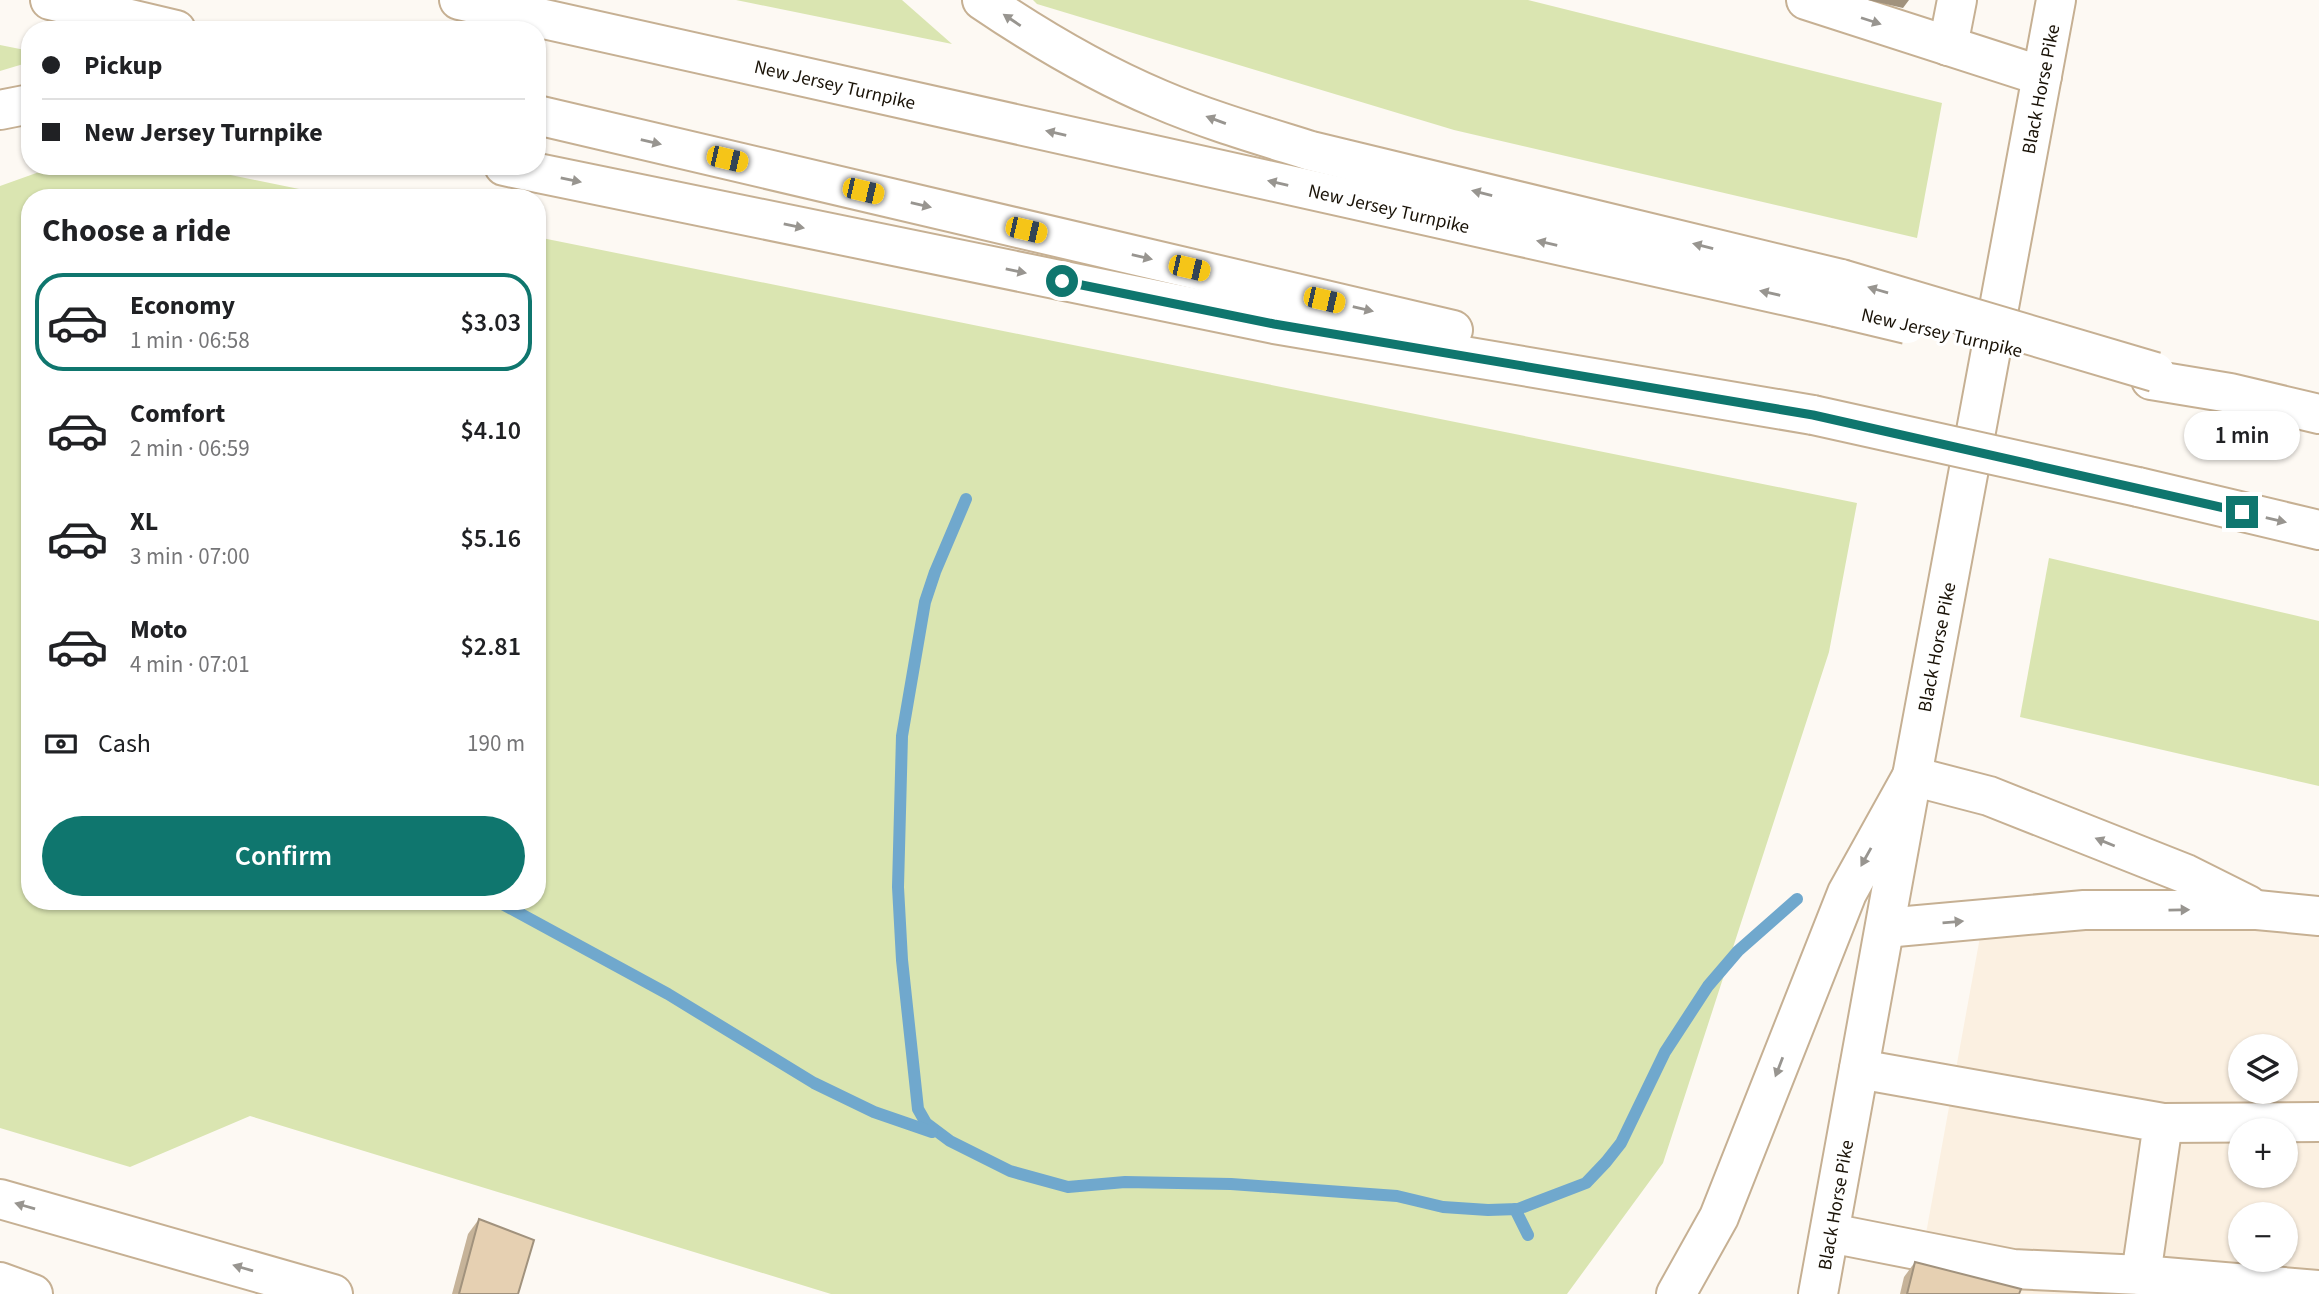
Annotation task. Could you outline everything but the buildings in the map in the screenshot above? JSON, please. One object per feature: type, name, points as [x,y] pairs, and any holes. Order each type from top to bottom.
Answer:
[{"type":"main road","points":[[50,0],[138,21]]},
{"type":"main road","name":"New Jersey Turnpike","points":[[459,0],[1839,293],[2153,376],[2319,414]]},
{"type":"main road","points":[[982,0],[1020,26],[1088,65],[1159,99],[1233,126],[1311,151],[1839,293]]},
{"type":"main road","points":[[1806,0],[2042,76]]},
{"type":"main road","points":[[1948,46],[1957,0]]},
{"type":"main road","name":"Black Horse Pike","points":[[1818,1294],[2056,0]]},
{"type":"main road","points":[[0,110],[21,106]]},
{"type":"main road","points":[[546,117],[1813,415],[2319,530]]},
{"type":"main road","points":[[546,175],[1274,324],[1813,415]]},
{"type":"main road","points":[[1675,1294],[1719,1217],[1847,893],[1912,776],[2001,801],[2186,874],[2256,910]]},
{"type":"main road","points":[[1885,928],[2084,911],[2256,910],[2319,916]]},
{"type":"main road","points":[[1859,1069],[2163,1123],[2319,1122]]},
{"type":"main road","points":[[2141,1275],[2163,1123]]},
{"type":"main road","points":[[0,1199],[333,1294]]},
{"type":"main road","points":[[1830,1233],[2013,1269],[2141,1275],[2319,1290]]},
{"type":"main road","points":[[0,1282],[33,1294]]},
{"type":"shaded area","points":[[1984,915],[2319,927],[2319,1294],[1915,1294]]},
{"type":"green space","points":[[736,0],[902,0],[952,44]]},
{"type":"green space","points":[[1033,0],[1528,0],[1942,103],[1917,238],[1454,130],[1037,4]]},
{"type":"green space","points":[[0,45],[21,49],[21,65],[0,71]]},
{"type":"green space","points":[[31,175],[231,175],[299,189],[21,189],[21,910],[546,910],[546,239],[1857,503],[1829,652],[1663,1163],[1567,1294],[831,1294],[250,1116],[130,1167],[0,1128],[0,186]]},
{"type":"green space","points":[[2049,558],[2319,621],[2319,786],[2020,717]]},
{"type":"waterway","points":[[966,499],[925,602],[902,736],[898,887],[902,960],[918,1109],[926,1123],[950,1141],[1010,1171],[1068,1187],[1125,1182],[1231,1184],[1397,1196],[1443,1207],[1518,1209],[1586,1183],[1606,1162],[1621,1143],[1665,1052],[1708,986],[1738,951],[1797,899]]},
{"type":"waterway","points":[[514,910],[668,994],[814,1083],[874,1112],[932,1132]]},
{"type":"waterway","points":[[1515,1209],[1528,1235]]},
{"type":"route","points":[[1062,281],[1274,324],[1813,415],[2242,512]]}]
